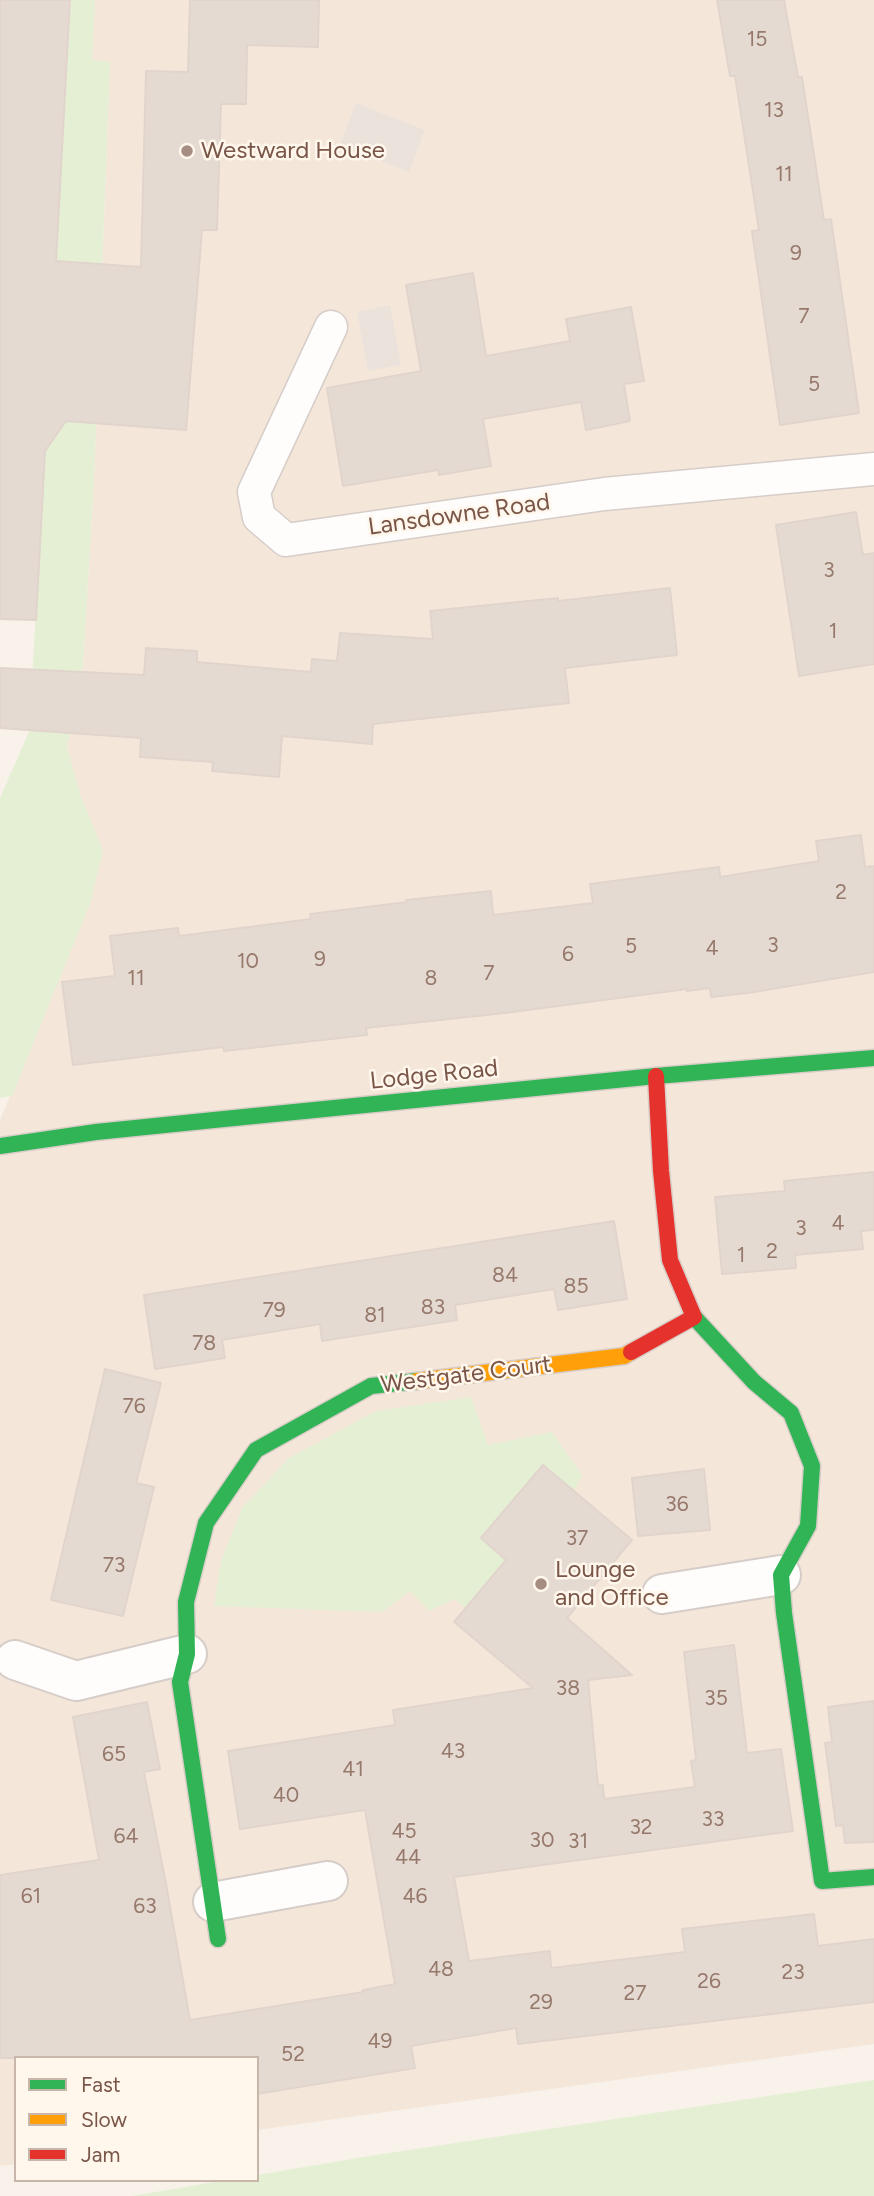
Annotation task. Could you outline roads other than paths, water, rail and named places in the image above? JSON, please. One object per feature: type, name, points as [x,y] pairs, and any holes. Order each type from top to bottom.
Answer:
[{"type":"street","name":"Lodge Road","points":[[0,1146],[96,1132],[656,1076],[874,1058]]},
{"type":"street","points":[[656,1076],[661,1171],[670,1260],[694,1317],[754,1381],[791,1413],[812,1466],[808,1526],[782,1575],[784,1613],[822,1881],[874,1877]]},
{"type":"street","name":"Westgate Court","points":[[328,1881],[215,1920],[180,1682],[187,1654],[186,1602],[206,1523],[256,1450],[372,1386],[624,1356],[694,1317]]},
{"type":"street","points":[[662,1594],[782,1575]]},
{"type":"street","points":[[15,1660],[76,1681],[187,1654]]},
{"type":"lane","name":"Lansdowne Road","points":[[331,327],[254,492],[259,517],[286,540],[604,494],[874,469]]},
{"type":"place","name":"Westward House","points":[[187,151]]},
{"type":"place","name":"Lounge and Office","points":[[541,1584]]}]
